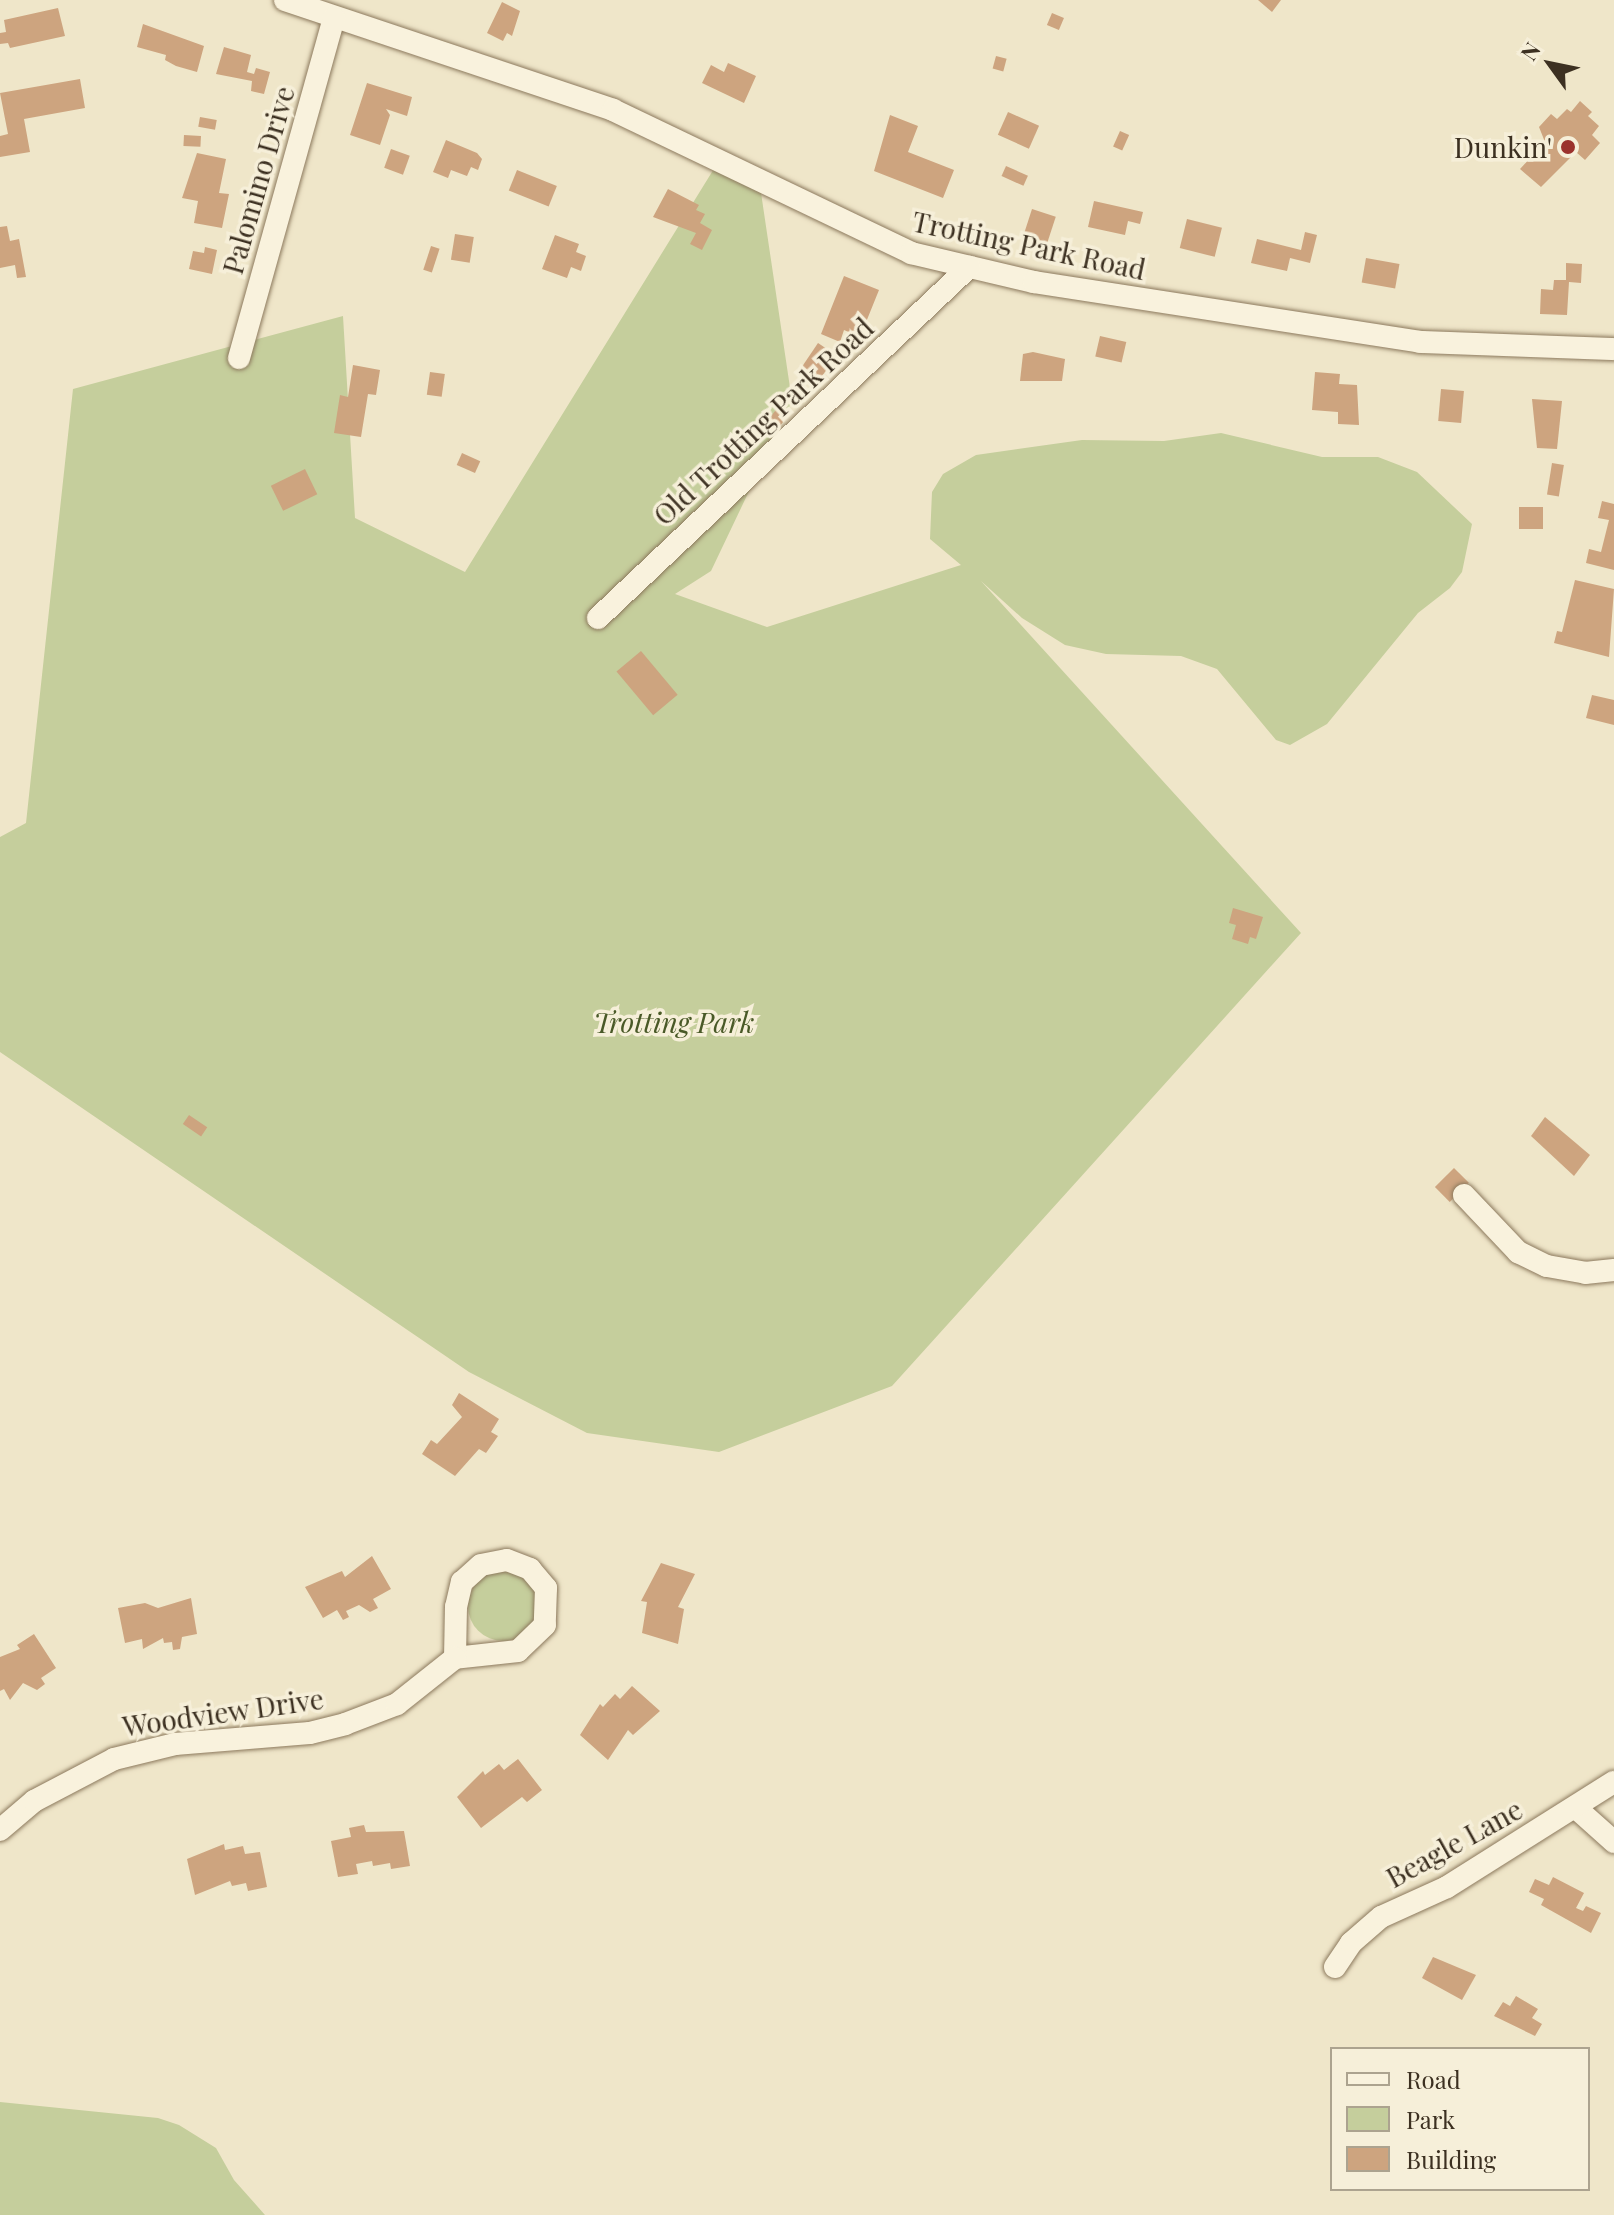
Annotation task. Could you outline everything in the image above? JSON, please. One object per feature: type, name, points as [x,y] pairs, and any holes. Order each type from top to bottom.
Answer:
[{"type":"street","name":"Trotting Park Road","points":[[285,0],[613,110],[865,235],[969,267],[1143,301],[1420,342],[1614,349]]},
{"type":"street","name":"Palomino Drive","points":[[239,358],[334,18]]},
{"type":"street","name":"Old Trotting Park Road","points":[[598,618],[969,267]]},
{"type":"street","points":[[1464,1195],[1518,1252],[1547,1266],[1585,1273],[1614,1270]]},
{"type":"street","points":[[494,1561],[530,1569],[549,1601],[539,1636],[518,1651],[455,1658],[456,1607],[462,1582],[494,1561]]},
{"type":"street","name":"Woodview Drive","points":[[0,1830],[34,1801],[114,1759],[175,1744],[310,1733],[345,1724],[397,1704],[455,1658]]},
{"type":"street","name":"Beagle Lane","points":[[1335,1967],[1351,1943],[1381,1917],[1447,1887],[1614,1782]]},
{"type":"street","points":[[1576,1808],[1614,1842]]},
{"type":"green space","name":"Trotting Park","points":[[720,159],[760,186],[792,401],[711,571],[675,594],[767,627],[961,565],[930,539],[932,492],[943,474],[976,455],[1082,440],[1164,441],[1221,433],[1322,457],[1378,457],[1417,472],[1472,524],[1462,572],[1450,588],[1418,613],[1327,724],[1290,745],[1276,740],[1217,669],[1181,656],[1106,654],[1065,645],[1022,618],[981,581],[1301,933],[892,1386],[719,1452],[587,1433],[469,1372],[0,1052],[0,837],[26,823],[73,389],[343,316],[355,518],[465,572]]},
{"type":"green space","points":[[503,1571],[528,1581],[538,1606],[528,1631],[503,1641],[478,1631],[468,1606],[478,1581]]},
{"type":"green space","points":[[0,2102],[158,2118],[179,2125],[216,2148],[234,2180],[265,2215],[0,2215]]},
{"type":"building","points":[[1258,0],[1281,0],[1272,12]]},
{"type":"building","points":[[502,2],[520,11],[512,36],[507,33],[503,41],[487,33]]},
{"type":"building","points":[[58,8],[65,36],[10,48],[8,43],[0,44],[0,33],[6,32],[4,20]]},
{"type":"building","points":[[1052,13],[1064,18],[1059,30],[1047,25]]},
{"type":"building","points":[[143,24],[204,46],[197,72],[165,60],[166,55],[137,47]]},
{"type":"building","points":[[224,47],[251,55],[247,72],[254,74],[256,68],[270,72],[264,94],[251,91],[252,81],[216,74]]},
{"type":"building","points":[[996,56],[1007,59],[1003,71],[993,69]]},
{"type":"building","points":[[728,63],[756,76],[744,103],[702,83],[711,65],[724,72]]},
{"type":"building","points":[[80,79],[85,108],[24,119],[30,152],[0,157],[0,136],[8,134],[0,93]]},
{"type":"building","points":[[367,83],[412,97],[407,116],[386,109],[390,115],[380,145],[350,135]]},
{"type":"building","name":"Dunkin'","points":[[1580,101],[1592,112],[1588,116],[1599,126],[1592,135],[1600,143],[1585,160],[1576,152],[1541,187],[1520,169],[1545,142],[1539,127],[1551,114],[1557,119],[1567,109],[1571,112]]},
{"type":"building","points":[[1008,112],[1039,126],[1029,149],[998,135]]},
{"type":"building","points":[[890,115],[918,126],[908,152],[954,170],[943,198],[874,171]]},
{"type":"building","points":[[200,117],[217,120],[215,130],[198,127]]},
{"type":"building","points":[[1120,131],[1129,135],[1122,151],[1113,147]]},
{"type":"building","points":[[184,135],[201,136],[200,147],[183,146]]},
{"type":"building","points":[[446,140],[477,153],[482,159],[478,170],[471,167],[467,176],[451,170],[448,178],[433,172]]},
{"type":"building","points":[[391,149],[410,156],[403,175],[384,168]]},
{"type":"building","points":[[197,153],[226,159],[219,193],[229,194],[222,228],[194,223],[198,201],[182,198]]},
{"type":"building","points":[[1006,166],[1028,176],[1023,186],[1002,176]]},
{"type":"building","points":[[517,170],[557,186],[549,207],[509,190]]},
{"type":"building","points":[[668,189],[699,205],[696,210],[705,214],[700,223],[712,230],[702,250],[690,244],[696,233],[653,217]]},
{"type":"building","points":[[1094,201],[1143,212],[1140,224],[1128,221],[1125,235],[1088,227]]},
{"type":"building","points":[[1032,209],[1056,217],[1047,243],[1023,236]]},
{"type":"building","points":[[1187,219],[1222,228],[1215,257],[1180,248]]},
{"type":"building","points":[[7,226],[10,241],[19,239],[26,277],[17,278],[15,265],[0,268],[0,227]]},
{"type":"building","points":[[1305,232],[1317,235],[1310,263],[1290,258],[1287,271],[1251,263],[1257,239],[1301,250]]},
{"type":"building","points":[[455,234],[474,237],[470,263],[451,260]]},
{"type":"building","points":[[555,235],[579,244],[576,252],[586,256],[581,271],[571,267],[567,278],[542,269]]},
{"type":"building","points":[[431,246],[440,249],[432,273],[423,270]]},
{"type":"building","points":[[205,247],[217,250],[212,274],[189,269],[193,251],[204,253]]},
{"type":"building","points":[[1366,258],[1399,264],[1395,289],[1362,283]]},
{"type":"building","points":[[1566,263],[1582,264],[1581,283],[1569,282],[1567,315],[1540,314],[1541,289],[1553,290],[1554,280],[1566,280]]},
{"type":"building","points":[[844,276],[879,290],[860,337],[844,330],[840,342],[821,334]]},
{"type":"building","points":[[1100,336],[1126,342],[1122,363],[1095,356]]},
{"type":"building","points":[[818,343],[836,355],[821,379],[802,366]]},
{"type":"building","points":[[1033,352],[1065,359],[1062,381],[1020,381],[1023,354]]},
{"type":"building","points":[[353,365],[380,370],[376,395],[368,394],[361,437],[334,433],[340,395],[348,397]]},
{"type":"building","points":[[430,372],[445,374],[442,397],[427,395]]},
{"type":"building","points":[[1315,372],[1340,374],[1339,384],[1357,385],[1359,425],[1338,424],[1338,412],[1312,410]]},
{"type":"building","points":[[1441,389],[1464,391],[1461,423],[1438,421]]},
{"type":"building","points":[[1532,399],[1562,401],[1557,449],[1537,448]]},
{"type":"building","points":[[780,405],[790,413],[778,428],[768,420]]},
{"type":"building","points":[[462,453],[480,461],[475,473],[457,465]]},
{"type":"building","points":[[1552,463],[1564,465],[1559,496],[1547,495]]},
{"type":"building","points":[[305,469],[317,494],[283,511],[271,486]]},
{"type":"building","points":[[1602,501],[1614,504],[1614,570],[1586,563],[1589,549],[1601,552],[1609,520],[1598,518]]},
{"type":"building","points":[[1519,507],[1543,507],[1543,529],[1519,529]]},
{"type":"building","points":[[1575,580],[1614,589],[1609,657],[1554,643],[1557,631],[1562,632]]},
{"type":"building","points":[[641,651],[678,695],[653,715],[616,672]]},
{"type":"building","points":[[1592,695],[1614,700],[1614,725],[1586,718]]},
{"type":"building","points":[[1233,908],[1263,917],[1256,939],[1250,937],[1248,944],[1232,939],[1236,925],[1229,923]]},
{"type":"building","points":[[189,1115],[207,1127],[201,1136],[183,1124]]},
{"type":"building","points":[[1545,1117],[1590,1155],[1574,1176],[1531,1136]]},
{"type":"building","points":[[1454,1168],[1469,1183],[1450,1202],[1435,1187]]},
{"type":"building","points":[[459,1393],[499,1419],[491,1432],[498,1436],[486,1453],[479,1449],[455,1476],[422,1454],[431,1440],[437,1444],[462,1417],[452,1405]]},
{"type":"building","points":[[372,1556],[391,1589],[373,1599],[378,1608],[370,1612],[359,1605],[346,1611],[349,1617],[343,1620],[337,1610],[323,1618],[305,1587],[342,1571],[345,1577]]},
{"type":"building","points":[[661,1563],[695,1574],[678,1607],[684,1609],[678,1644],[642,1633],[647,1602],[641,1601]]},
{"type":"building","points":[[191,1598],[197,1634],[182,1637],[180,1649],[173,1650],[172,1642],[164,1643],[163,1638],[143,1649],[142,1639],[125,1643],[118,1608],[145,1603],[158,1608]]},
{"type":"building","points":[[34,1634],[56,1668],[41,1678],[45,1684],[37,1690],[23,1683],[10,1700],[4,1689],[0,1691],[0,1657],[20,1649],[17,1645]]},
{"type":"building","points":[[632,1686],[660,1711],[633,1735],[628,1730],[608,1760],[580,1735],[600,1704],[603,1707],[615,1694],[620,1699]]},
{"type":"building","points":[[518,1759],[542,1790],[527,1802],[522,1797],[481,1828],[457,1797],[483,1771],[485,1775],[499,1764],[504,1770]]},
{"type":"building","points":[[364,1825],[366,1832],[404,1831],[410,1866],[391,1869],[390,1863],[373,1866],[372,1861],[356,1864],[358,1874],[338,1877],[331,1841],[351,1837],[349,1828]]},
{"type":"building","points":[[224,1844],[225,1850],[243,1846],[245,1854],[260,1852],[267,1887],[248,1891],[246,1883],[232,1886],[230,1881],[195,1895],[187,1859]]},
{"type":"building","points":[[1553,1877],[1584,1893],[1576,1908],[1583,1911],[1586,1906],[1601,1913],[1591,1933],[1541,1905],[1544,1899],[1529,1892],[1535,1879],[1549,1885]]},
{"type":"building","points":[[1433,1957],[1476,1975],[1462,2000],[1422,1978]]},
{"type":"building","points":[[1516,1996],[1538,2009],[1532,2018],[1542,2024],[1535,2036],[1494,2016],[1503,2002],[1510,2006]]},
{"type":"place","name":"Dunkin'","points":[[1568,147]]}]
